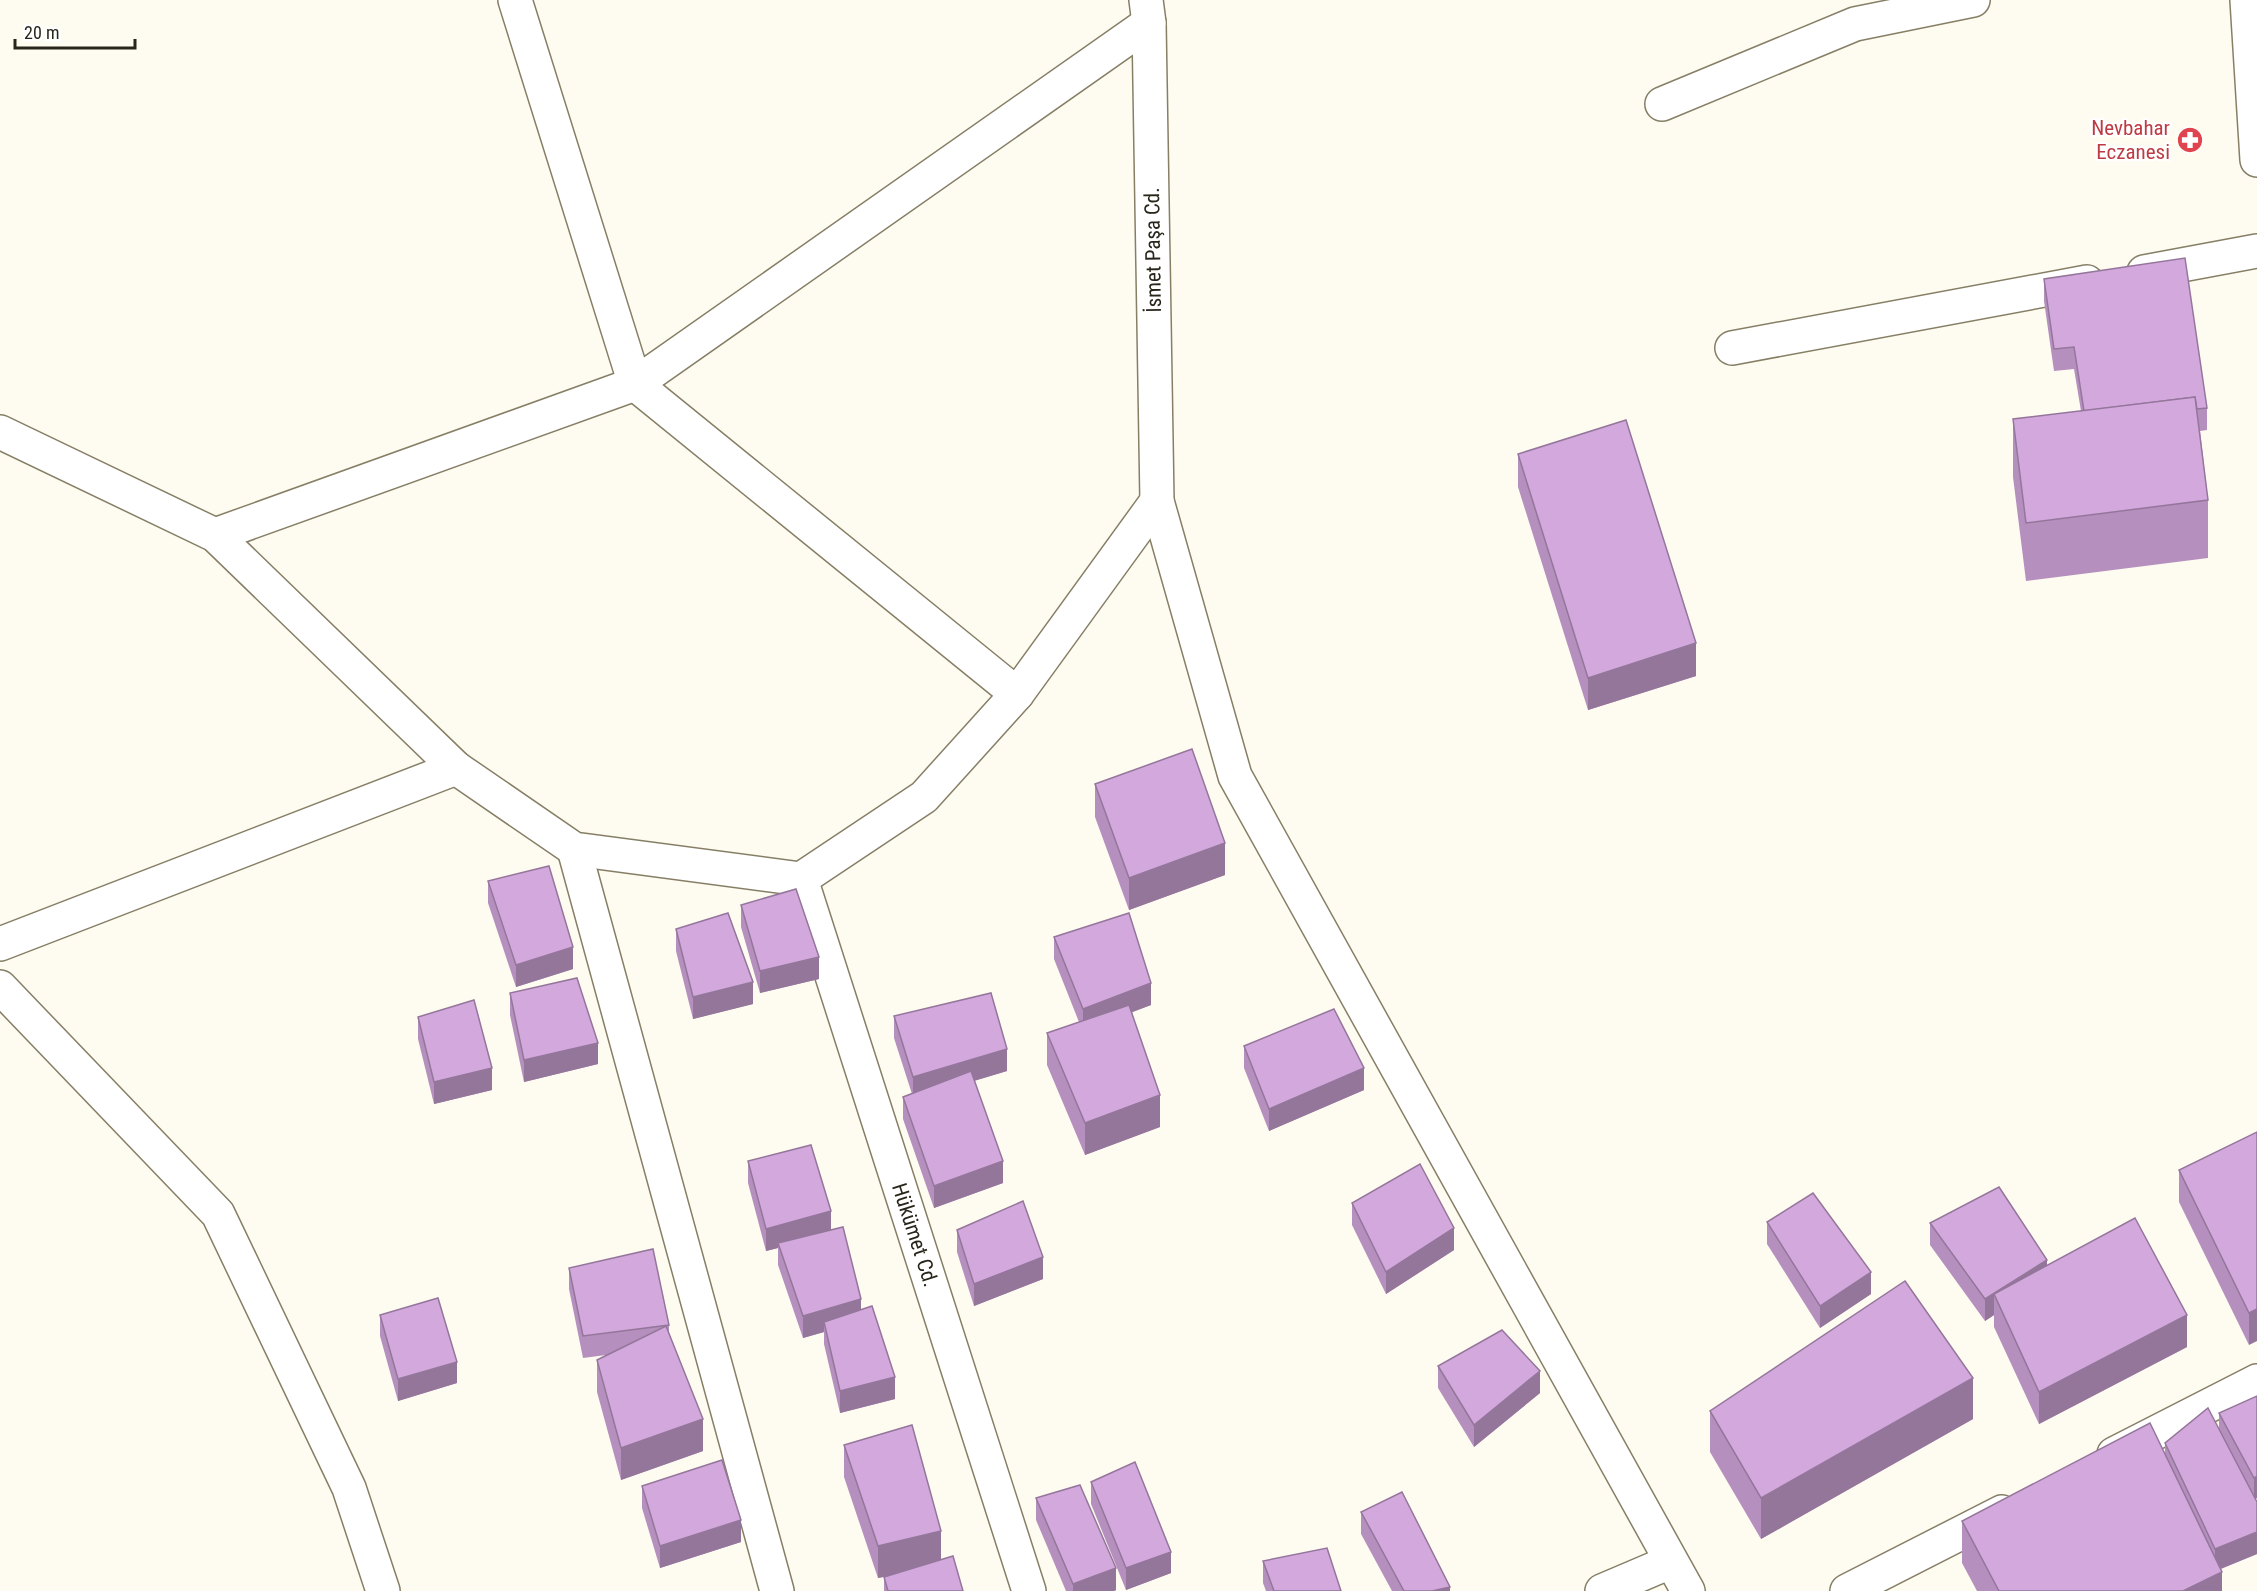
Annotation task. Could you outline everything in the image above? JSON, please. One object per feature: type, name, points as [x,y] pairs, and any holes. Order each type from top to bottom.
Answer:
[{"type":"street","points":[[515,0],[635,384],[1017,694]]},
{"type":"street","points":[[1662,104],[1855,24],[1973,0]]},
{"type":"street","points":[[2247,0],[2257,160]]},
{"type":"street","points":[[215,535],[635,384],[1148,12]]},
{"type":"street","name":"İsmet Paşa Cd.","points":[[1148,12],[1157,501],[1234,776],[1670,1563],[1688,1591]]},
{"type":"street","points":[[1732,348],[2257,251]]},
{"type":"street","points":[[0,432],[215,535],[456,768],[573,849],[801,879],[924,797],[1017,694],[1157,501]]},
{"type":"street","points":[[0,944],[456,768]]},
{"type":"street","points":[[573,849],[777,1591]]},
{"type":"street","name":"Hükümet Cd.","points":[[801,879],[1029,1591]]},
{"type":"street","points":[[0,987],[218,1214],[349,1488],[383,1591]]},
{"type":"street","points":[[2089,1467],[2257,1381]]},
{"type":"street","points":[[1847,1591],[2026,1499]]},
{"type":"street","points":[[1602,1591],[1670,1563]]},
{"type":"building","points":[[2185,258],[2207,408],[2197,409],[2195,397],[2084,411],[2074,347],[2054,349],[2044,279]]},
{"type":"building","points":[[2195,397],[2208,500],[2026,523],[2013,419]]},
{"type":"building","points":[[1626,420],[1696,643],[1588,678],[1518,454]]},
{"type":"building","points":[[1192,749],[1225,843],[1129,878],[1095,784]]},
{"type":"building","points":[[549,866],[573,947],[516,965],[488,881]]},
{"type":"building","points":[[796,889],[819,957],[760,971],[741,905]]},
{"type":"building","points":[[728,913],[753,982],[693,997],[676,929]]},
{"type":"building","points":[[1129,913],[1151,983],[1083,1009],[1054,937]]},
{"type":"building","points":[[577,978],[598,1043],[524,1060],[510,993]]},
{"type":"building","points":[[991,993],[1007,1049],[913,1077],[894,1016]]},
{"type":"building","points":[[474,1000],[492,1068],[434,1082],[418,1017]]},
{"type":"building","points":[[1129,1005],[1160,1095],[1085,1123],[1047,1033]]},
{"type":"building","points":[[1334,1009],[1364,1068],[1269,1109],[1244,1046]]},
{"type":"building","points":[[971,1071],[1003,1161],[934,1186],[903,1097]]},
{"type":"building","points":[[2257,1132],[2257,1309],[2249,1313],[2179,1170]]},
{"type":"building","points":[[811,1145],[831,1211],[766,1229],[748,1161]]},
{"type":"building","points":[[1420,1164],[1454,1228],[1386,1272],[1352,1203]]},
{"type":"building","points":[[1999,1187],[2047,1260],[1985,1299],[1930,1223]]},
{"type":"building","points":[[1813,1193],[1871,1272],[1820,1306],[1767,1222]]},
{"type":"building","points":[[1023,1201],[1043,1257],[974,1284],[957,1230]]},
{"type":"building","points":[[2135,1218],[2187,1315],[2039,1392],[1994,1294]]},
{"type":"building","points":[[843,1227],[861,1299],[803,1316],[778,1243]]},
{"type":"building","points":[[653,1249],[669,1325],[583,1336],[569,1268]]},
{"type":"building","points":[[1905,1281],[1973,1378],[1761,1498],[1710,1411]]},
{"type":"building","points":[[438,1298],[457,1362],[398,1379],[380,1315]]},
{"type":"building","points":[[872,1306],[895,1377],[840,1391],[824,1322]]},
{"type":"building","points":[[666,1326],[703,1419],[621,1448],[597,1360]]},
{"type":"building","points":[[1502,1330],[1540,1371],[1474,1425],[1438,1366]]},
{"type":"building","points":[[2257,1396],[2257,1476],[2254,1478],[2219,1413]]},
{"type":"building","points":[[2208,1408],[2257,1502],[2257,1532],[2215,1549],[2165,1443]]},
{"type":"building","points":[[2150,1423],[2222,1572],[2183,1591],[1999,1591],[1962,1521]]},
{"type":"building","points":[[912,1425],[941,1531],[878,1546],[844,1445]]},
{"type":"building","points":[[722,1460],[741,1520],[660,1546],[642,1486]]},
{"type":"building","points":[[1135,1462],[1171,1552],[1126,1568],[1091,1482]]},
{"type":"building","points":[[1080,1485],[1116,1568],[1073,1584],[1036,1498]]},
{"type":"building","points":[[1402,1492],[1450,1587],[1432,1591],[1404,1591],[1361,1512]]},
{"type":"building","points":[[1327,1548],[1341,1591],[1274,1591],[1263,1561]]},
{"type":"building","points":[[953,1556],[963,1591],[888,1591],[884,1577]]},
{"type":"place","name":"Nevbahar Eczanesi","points":[[2190,140]]}]
